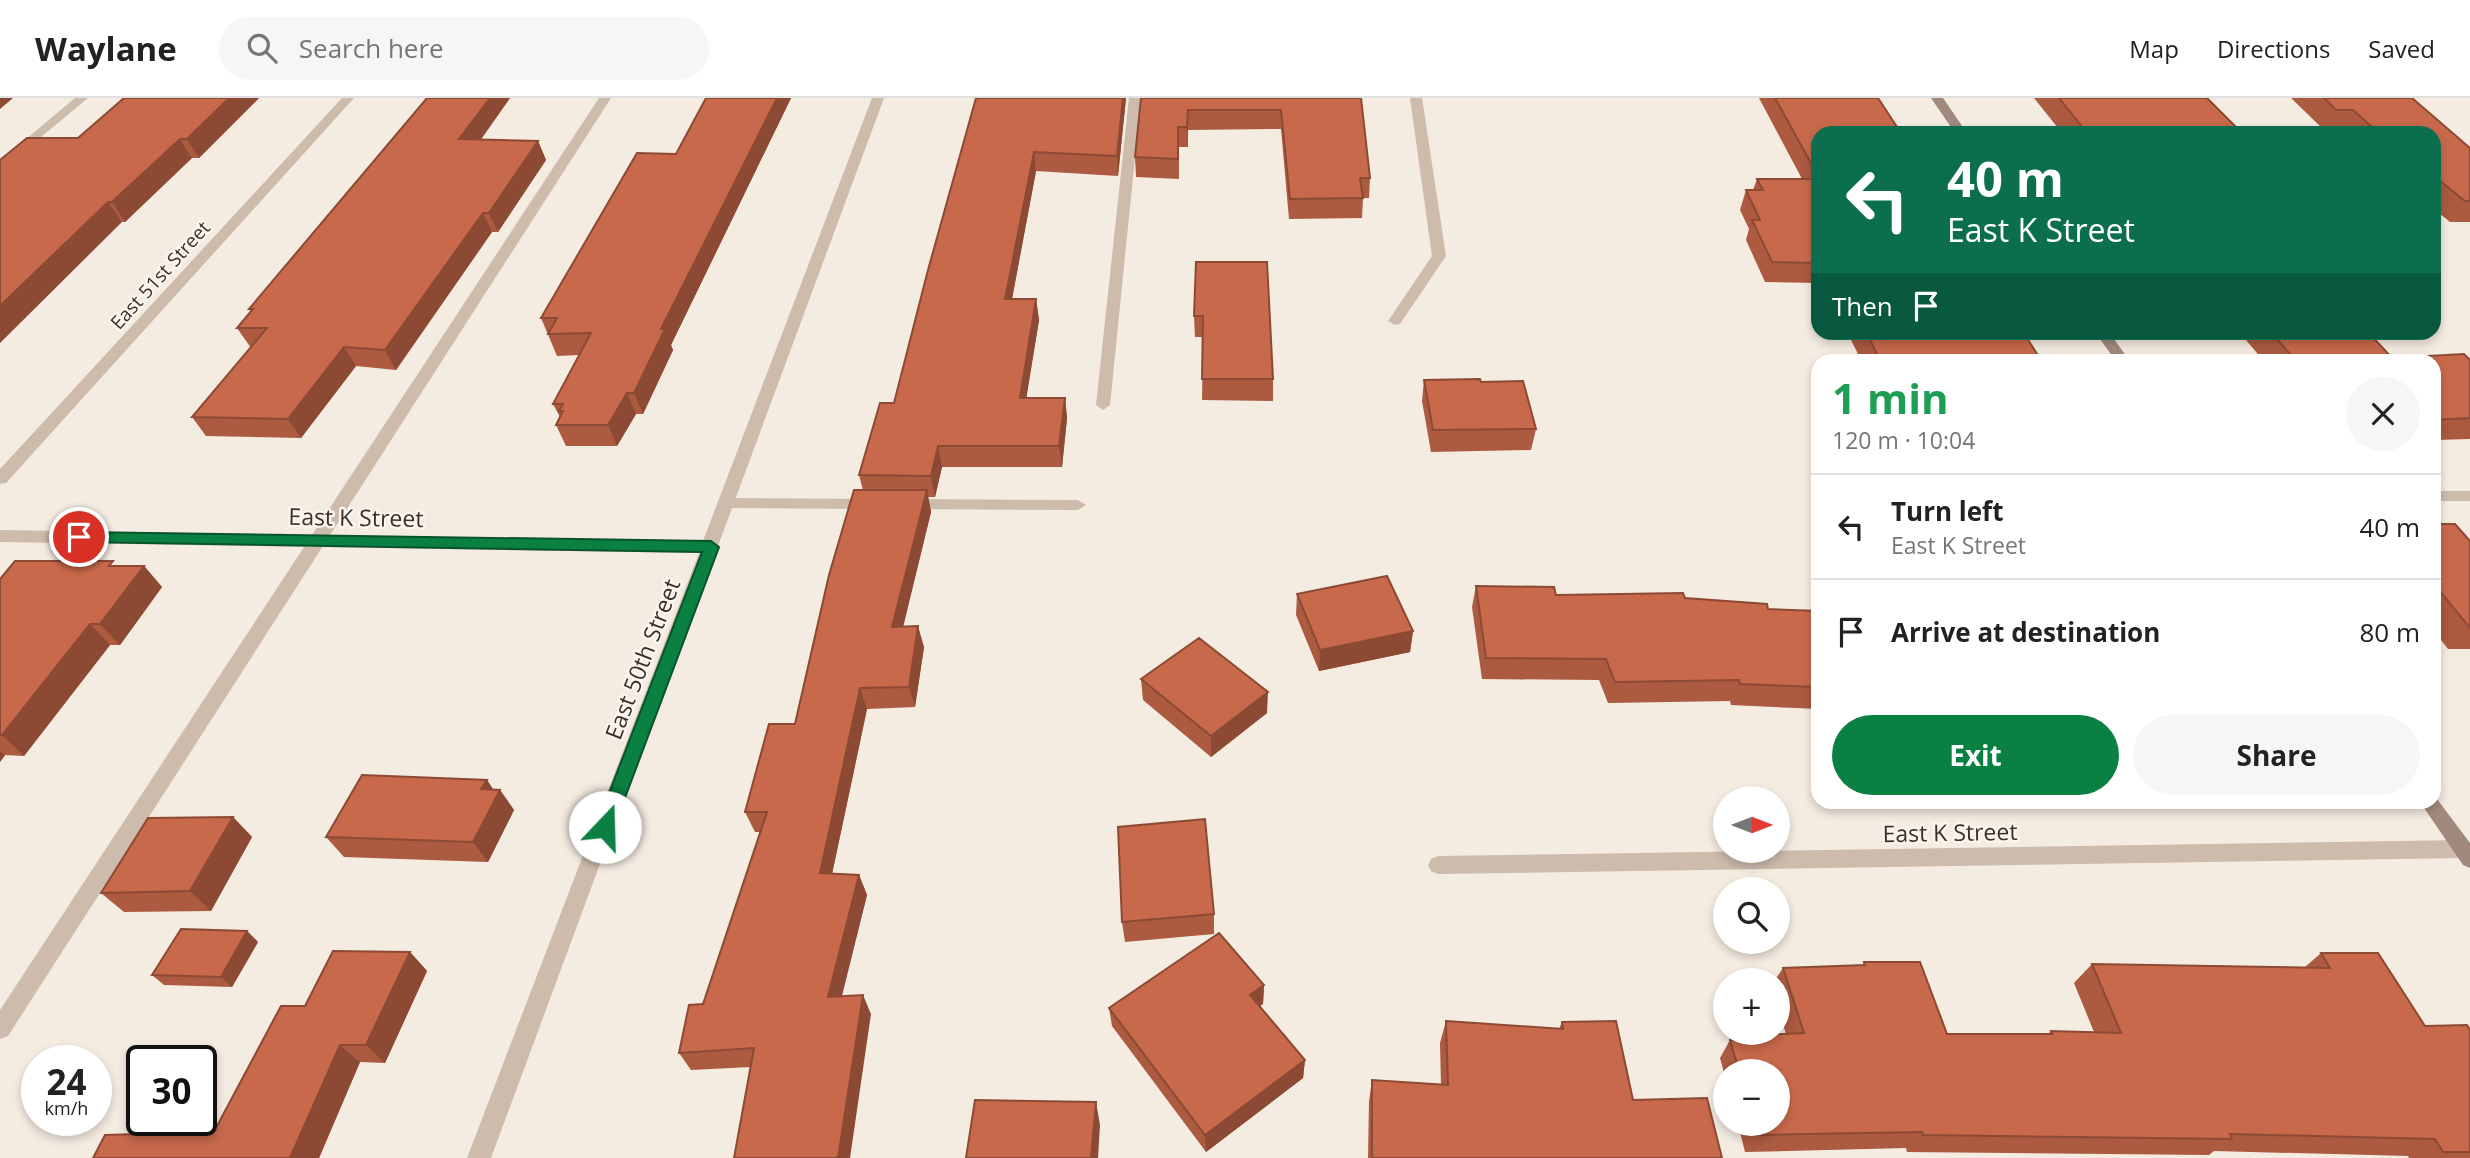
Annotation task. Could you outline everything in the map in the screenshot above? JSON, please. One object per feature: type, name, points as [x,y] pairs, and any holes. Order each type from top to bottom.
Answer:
[{"type":"street","points":[[0,167],[82,98]]},
{"type":"street","name":"East 51st Street","points":[[0,479],[348,98]]},
{"type":"street","points":[[0,1029],[604,98]]},
{"type":"street","name":"East 50th Street","points":[[479,1158],[878,98]]},
{"type":"street","points":[[1103,405],[1135,98]]},
{"type":"street","points":[[1395,321],[1439,256],[1416,98]]},
{"type":"street","points":[[1937,98],[1956,126]]},
{"type":"street","points":[[2441,496],[2470,496]]},
{"type":"street","points":[[727,503],[1078,505]]},
{"type":"street","name":"East K Street","points":[[0,536],[711,547]]},
{"type":"street","points":[[2435,809],[2467,854]]},
{"type":"street","name":"East K Street","points":[[1438,865],[2467,854]]},
{"type":"building","points":[[124,98],[229,98],[187,139],[180,139],[112,202],[108,202],[0,306],[0,160],[27,138],[78,138]]},
{"type":"building","points":[[427,98],[490,98],[459,139],[538,141],[489,213],[483,213],[385,350],[344,347],[288,419],[192,417],[267,328],[237,328],[253,309],[249,309]]},
{"type":"building","points":[[706,98],[777,98],[661,329],[665,329],[634,393],[627,393],[608,425],[556,425],[563,411],[559,411],[563,404],[553,404],[591,333],[548,334],[557,318],[541,318],[637,153],[676,154]]},
{"type":"building","points":[[976,98],[1123,98],[1117,156],[1034,152],[1005,299],[1036,299],[1020,398],[1065,398],[1059,446],[938,446],[931,476],[859,475],[880,403],[894,403]]},
{"type":"building","points":[[1141,98],[1361,98],[1370,178],[1360,178],[1363,198],[1290,199],[1281,110],[1188,110],[1187,127],[1178,127],[1178,159],[1135,157]]},
{"type":"building","points":[[1775,98],[1878,98],[1896,126],[1811,126],[1811,163]]},
{"type":"building","points":[[2059,98],[2207,98],[2235,126],[2081,126]]},
{"type":"building","points":[[2324,98],[2412,98],[2470,148],[2470,201],[2465,201],[2441,182],[2441,126],[2371,126],[2353,110],[2336,110]]},
{"type":"building","points":[[1757,179],[1811,179],[1811,263],[1772,262],[1752,220],[1760,220],[1746,190],[1763,190]]},
{"type":"building","points":[[1196,262],[1267,262],[1273,379],[1202,379],[1203,316],[1194,316]]},
{"type":"building","points":[[1870,340],[2028,340],[2037,354],[1877,354]]},
{"type":"building","points":[[2278,340],[2375,340],[2388,354],[2290,354]]},
{"type":"building","points":[[2464,354],[2470,360],[2470,418],[2441,420],[2441,355]]},
{"type":"building","points":[[1480,379],[1481,382],[1523,381],[1536,429],[1433,430],[1424,380]]},
{"type":"building","points":[[854,490],[927,490],[892,627],[918,626],[909,687],[860,688],[820,873],[859,875],[828,997],[863,995],[838,1158],[734,1158],[754,1048],[679,1053],[689,1005],[703,1004],[767,812],[745,812],[769,724],[795,724],[829,575]]},
{"type":"building","points":[[2441,524],[2455,524],[2470,541],[2470,628],[2441,593]]},
{"type":"building","points":[[15,561],[113,561],[109,566],[144,566],[100,624],[90,624],[0,735],[0,579]]},
{"type":"building","points":[[1387,576],[1413,631],[1320,650],[1297,594]]},
{"type":"building","points":[[1476,586],[1554,587],[1556,595],[1683,593],[1685,598],[1767,604],[1768,609],[1811,611],[1811,687],[1740,684],[1739,680],[1615,682],[1606,659],[1486,658]]},
{"type":"building","points":[[1199,638],[1268,692],[1211,736],[1141,679]]},
{"type":"building","points":[[362,775],[487,780],[481,789],[500,790],[473,842],[326,837]]},
{"type":"building","points":[[233,817],[190,891],[101,893],[148,818]]},
{"type":"building","points":[[1205,819],[1214,914],[1122,922],[1118,827]]},
{"type":"building","points":[[181,929],[247,931],[221,977],[152,975]]},
{"type":"building","points":[[1219,933],[1264,985],[1250,995],[1305,1060],[1205,1135],[1109,1008]]},
{"type":"building","points":[[333,951],[410,952],[366,1045],[340,1045],[290,1158],[93,1158],[104,1136],[217,1136],[217,1126],[281,1006],[305,1006]]},
{"type":"building","points":[[2321,953],[2378,953],[2425,1026],[2467,1025],[2470,1030],[2470,1152],[2443,1152],[2435,1139],[2230,1134],[2232,1139],[1923,1135],[1922,1132],[1790,1134],[1790,1059],[1736,1059],[1731,1045],[1790,1045],[1790,1034],[1804,1033],[1790,990],[1790,968],[1783,968],[1865,965],[1864,962],[1920,962],[1947,1034],[2052,1034],[2051,1031],[2121,1033],[2092,964],[2330,968]]},
{"type":"building","points":[[1446,1021],[1563,1029],[1562,1022],[1616,1021],[1633,1100],[1707,1098],[1713,1122],[1713,1136],[1716,1136],[1722,1158],[1372,1158],[1372,1080],[1448,1085]]},
{"type":"building","points":[[975,1100],[1096,1102],[1091,1158],[966,1158]]},
{"type":"route","points":[[79,537],[711,547],[605,827]]}]
